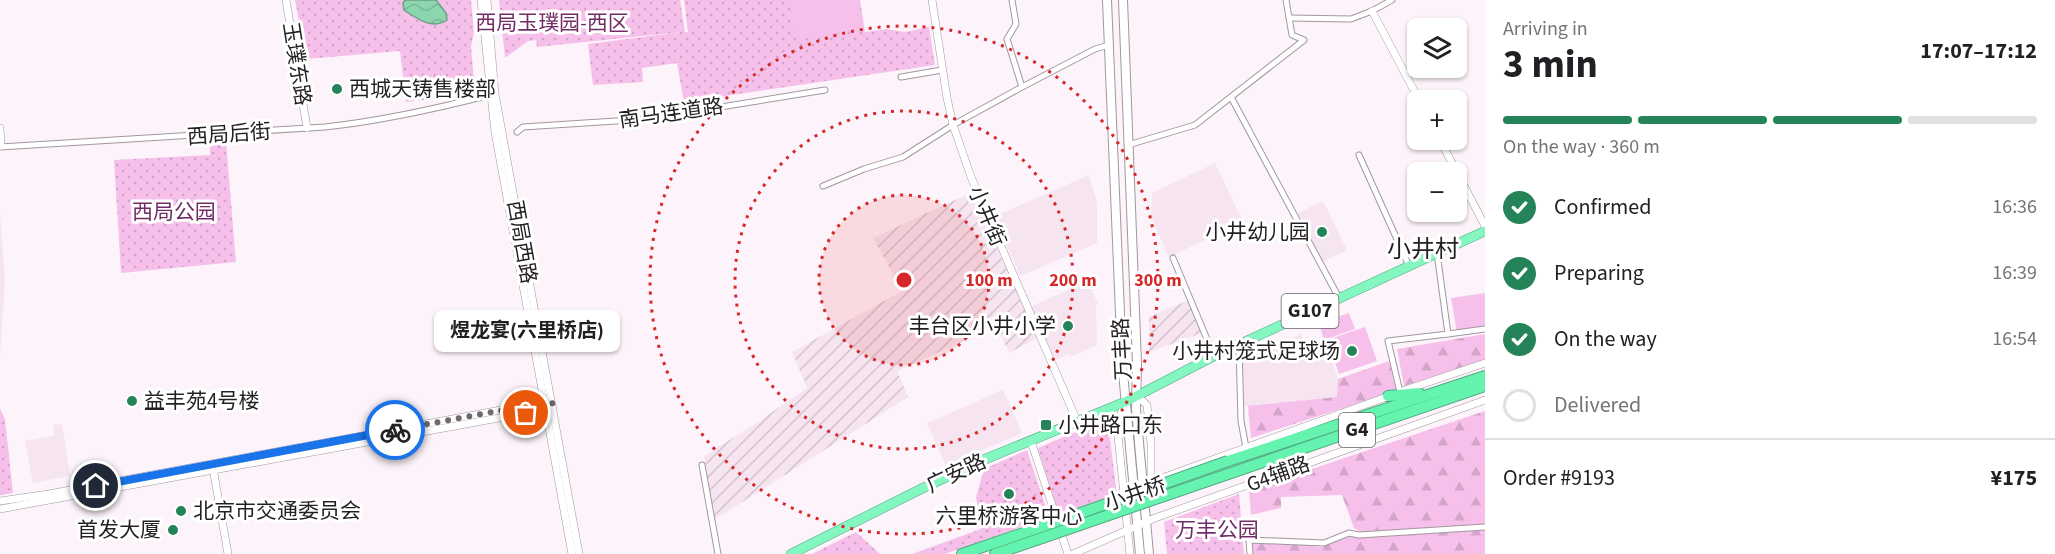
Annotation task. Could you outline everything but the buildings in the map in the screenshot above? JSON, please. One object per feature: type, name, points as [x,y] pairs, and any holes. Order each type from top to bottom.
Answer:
[{"type":"highway","name":"G107","points":[[1125,402],[1239,344],[1485,231]]},
{"type":"highway","name":"G4","points":[[1440,391],[1485,375]]},
{"type":"highway","name":"小井桥","points":[[1042,532],[1228,474],[1485,386]]},
{"type":"highway","points":[[1388,396],[1440,391]]},
{"type":"highway","name":"小井桥","points":[[1042,532],[1228,462],[1440,391]]},
{"type":"highway","name":"广安路","points":[[791,554],[983,460],[1125,402]]},
{"type":"highway","name":"G4","points":[[962,554],[1042,532]]},
{"type":"highway","name":"G4","points":[[995,554],[1042,532]]},
{"type":"main road","name":"万丰路","points":[[1108,0],[1122,362],[1140,554]]},
{"type":"main road","points":[[1108,0],[1112,13],[1113,49],[1120,54],[1125,49]]},
{"type":"main road","name":"万丰路","points":[[1123,0],[1137,363],[1136,409],[1146,483],[1149,554]]},
{"type":"main road","points":[[1111,94],[1121,91],[1124,131],[1128,145]]},
{"type":"main road","points":[[1122,362],[1132,366],[1137,363]]},
{"type":"street","name":"玉璞东路","points":[[286,0],[307,129]]},
{"type":"street","name":"西局西路","points":[[481,0],[490,95],[579,554]]},
{"type":"street","name":"西局西路","points":[[486,0],[495,94],[549,405],[572,554]]},
{"type":"street","name":"小井街","points":[[932,0],[953,125],[970,177],[1077,421]]},
{"type":"street","points":[[1012,0],[1016,24],[1007,39],[1022,87]]},
{"type":"street","points":[[1128,145],[1195,125],[1304,40],[1292,35],[1286,0]]},
{"type":"street","points":[[1289,18],[1351,19],[1392,0]]},
{"type":"street","points":[[1372,11],[1414,90]]},
{"type":"street","points":[[823,186],[903,157],[953,125],[1022,87],[1095,49],[1109,45]]},
{"type":"street","points":[[901,77],[942,70]]},
{"type":"street","name":"南马连道路","points":[[517,132],[523,127],[647,119],[825,90]]},
{"type":"street","name":"西局后街","points":[[1,147],[307,129],[370,122],[436,109],[490,95]]},
{"type":"street","points":[[1231,97],[1339,298]]},
{"type":"street","points":[[0,128],[1,147]]},
{"type":"street","points":[[1445,150],[1485,226]]},
{"type":"street","points":[[1359,155],[1408,266]]},
{"type":"street","points":[[1437,253],[1448,334]]},
{"type":"street","points":[[1173,258],[1214,356]]},
{"type":"street","points":[[1400,392],[1388,341],[1485,329]]},
{"type":"street","points":[[1239,344],[1241,421],[1246,448]]},
{"type":"street","points":[[1146,483],[1485,363]]},
{"type":"street","name":"G4辅路","points":[[1073,554],[1175,511],[1485,400]]},
{"type":"street","points":[[1125,402],[1117,426],[1131,554]]},
{"type":"street","points":[[0,509],[212,467],[549,405]]},
{"type":"street","points":[[1031,441],[1068,554]]},
{"type":"street","points":[[702,465],[718,554]]},
{"type":"street","points":[[0,501],[212,467]]},
{"type":"street","points":[[212,467],[228,554]]},
{"type":"street","points":[[1162,478],[1161,488],[1165,505],[1175,511]]},
{"type":"street","points":[[1250,554],[1249,540],[1324,543],[1349,533],[1359,535],[1485,527]]},
{"type":"shaded area","points":[[1215,163],[1243,222],[1169,257],[1151,217],[1152,193]]},
{"type":"shaded area","points":[[1089,175],[1097,203],[1097,243],[1021,276],[993,217]]},
{"type":"shaded area","points":[[970,193],[1039,337],[1009,353],[997,326],[897,371],[908,397],[714,520],[704,456],[807,388],[792,352],[902,291],[873,238]]},
{"type":"shaded area","name":"小井幼儿园","points":[[1323,201],[1347,250],[1322,262],[1298,213]]},
{"type":"shaded area","points":[[0,214],[5,280],[0,356]]},
{"type":"shaded area","name":"丰台区小井小学","points":[[1085,276],[1098,304],[1096,305],[1097,345],[1056,360],[1030,307],[1070,289],[1068,284]]},
{"type":"shaded area","points":[[1189,300],[1202,333],[1149,352],[1149,317]]},
{"type":"shaded area","points":[[1301,334],[1306,357],[1330,353],[1338,379],[1338,397],[1244,407],[1243,359]]},
{"type":"shaded area","points":[[1003,390],[1022,433],[946,466],[927,423]]},
{"type":"shaded area","points":[[62,424],[70,476],[33,483],[25,441],[54,436],[53,425]]},
{"type":"green space","points":[[295,0],[471,0],[474,33],[471,46],[475,94],[406,102],[400,51],[306,59]]},
{"type":"green space","name":"西局玉璞园-西区","points":[[499,0],[680,0],[685,32],[688,32],[684,0],[860,0],[865,32],[886,29],[905,32],[929,27],[935,65],[684,102],[677,63],[642,68],[643,82],[593,85],[588,44],[681,32],[537,47],[536,40],[528,41],[505,58]]},
{"type":"green space","points":[[790,0],[858,0],[864,29],[796,40]]},
{"type":"green space","name":"西局公园","points":[[226,142],[236,262],[121,273],[114,160],[210,155],[210,143]]},
{"type":"green space","points":[[1485,293],[1485,328],[1457,333],[1451,298]]},
{"type":"green space","points":[[1349,313],[1355,329],[1324,340],[1319,323]]},
{"type":"green space","name":"小井村笼式足球场","points":[[1365,327],[1377,361],[1339,374],[1327,340]]},
{"type":"green space","points":[[1485,334],[1485,359],[1404,386],[1397,349]]},
{"type":"green space","points":[[1389,361],[1396,391],[1251,438],[1248,406],[1337,397],[1338,379]]},
{"type":"green space","points":[[0,408],[5,420],[13,493],[0,495]]},
{"type":"green space","points":[[1485,411],[1485,524],[1361,532],[1354,528],[1342,495],[1281,497],[1281,508],[1251,515],[1249,490]]},
{"type":"green space","points":[[1103,420],[1108,423],[1117,495],[1059,515],[1038,448]]},
{"type":"green space","points":[[1027,450],[1049,517],[945,554],[912,554],[981,529],[976,497],[984,469]]},
{"type":"green space","name":"万丰公园","points":[[1239,494],[1244,554],[1167,554],[1164,522]]},
{"type":"green space","points":[[1485,530],[1485,554],[1253,554],[1253,543],[1285,543],[1322,547],[1349,536],[1361,538]]},
{"type":"green space","points":[[856,532],[880,554],[812,554]]},
{"type":"water","points":[[405,0],[436,0],[446,13],[447,20],[431,24],[420,20],[404,10]]},
{"type":"way so far","points":[[395,430],[552,401],[553,408],[526,413]]},
{"type":"place","name":"西城天铸售楼部","points":[[337,89]]},
{"type":"place","name":"小井幼儿园","points":[[1322,232]]},
{"type":"place","name":"丰台区小井小学","points":[[1068,326]]},
{"type":"place","name":"小井村笼式足球场","points":[[1352,351]]},
{"type":"place","name":"益丰苑4号楼","points":[[132,401]]},
{"type":"place","name":"煜龙宴(六里桥店)","points":[[526,413]]},
{"type":"place","name":"小井路口东","points":[[1046,425]]},
{"type":"place","name":"六里桥游客中心","points":[[1009,494]]},
{"type":"place","name":"北京市交通委员会","points":[[181,511]]},
{"type":"place","name":"首发大厦","points":[[173,530]]},
{"type":"district","name":"小井村","points":[[1423,249]]},
{"type":"route","points":[[96,486],[395,430]]}]
